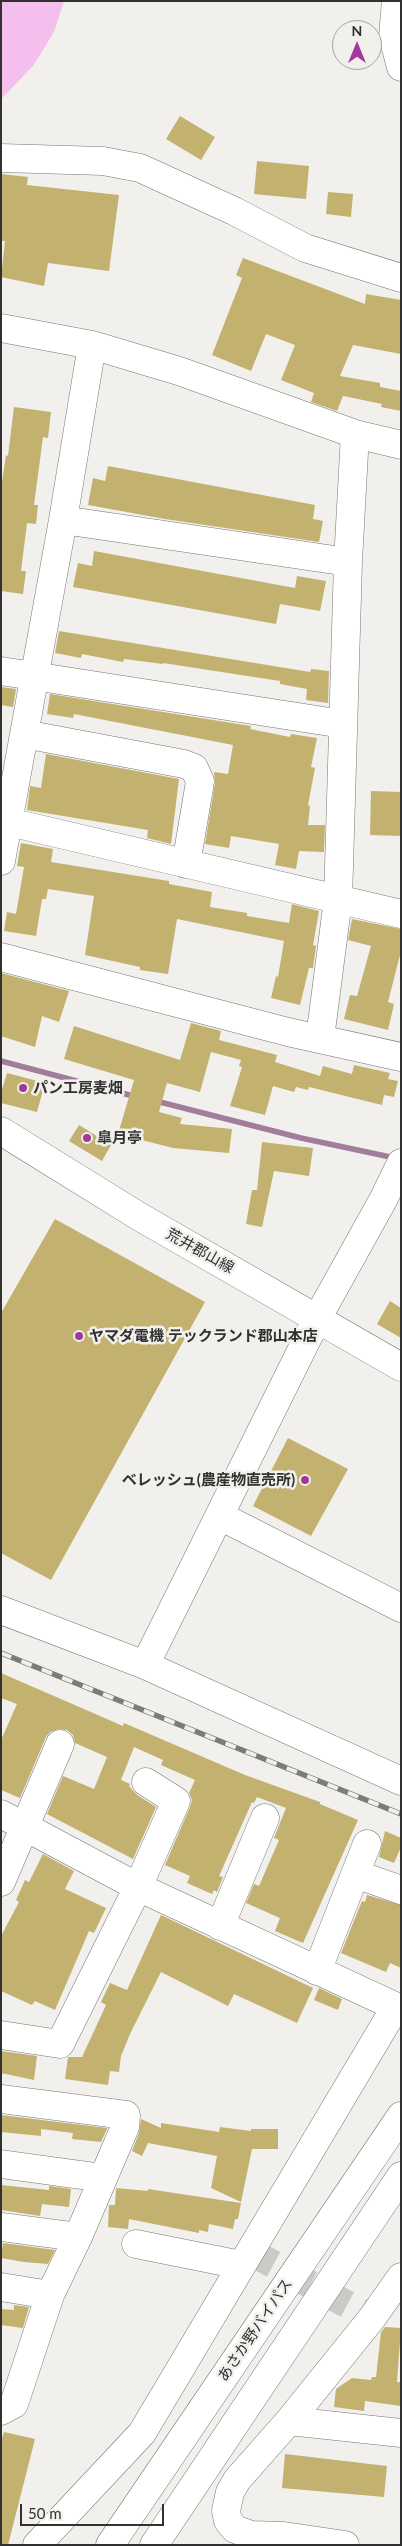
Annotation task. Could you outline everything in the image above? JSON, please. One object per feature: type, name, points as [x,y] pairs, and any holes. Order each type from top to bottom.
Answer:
[{"type":"main road","points":[[396,1],[393,37],[401,67]]},
{"type":"main road","points":[[1,158],[103,161],[140,168],[234,211],[305,248],[401,278]]},
{"type":"main road","points":[[1,328],[92,344],[179,371],[355,434],[401,445]]},
{"type":"main road","points":[[1,862],[63,520],[92,344]]},
{"type":"main road","points":[[320,1038],[338,900],[348,562],[355,434]]},
{"type":"main road","points":[[63,520],[348,562]]},
{"type":"main road","points":[[1,671],[343,724]]},
{"type":"main road","points":[[24,734],[184,764],[194,768],[198,774],[200,788],[186,864]]},
{"type":"main road","points":[[9,822],[401,914]]},
{"type":"main road","points":[[1,957],[288,1032],[401,1057]]},
{"type":"main road","name":"荒井郡山線","points":[[1,1130],[140,1217],[318,1317],[401,1367]]},
{"type":"main road","points":[[145,1665],[318,1317],[392,1206],[401,1163]]},
{"type":"main road","points":[[220,1516],[401,1608]]},
{"type":"main road","points":[[1,1610],[145,1665],[398,1775]]},
{"type":"main road","points":[[1,1882],[60,1744]]},
{"type":"main road","points":[[1,2035],[60,2044],[138,1887],[176,1801],[146,1782]]},
{"type":"main road","points":[[1,1814],[138,1887],[317,1972],[398,2008],[241,2265],[142,2433],[37,2545]]},
{"type":"main road","points":[[220,1926],[265,1818]]},
{"type":"main road","points":[[317,1972],[367,1844]]},
{"type":"main road","points":[[356,1874],[401,1890]]},
{"type":"main road","points":[[1,2099],[126,2116],[125,2127],[78,2237],[50,2295],[14,2404],[1,2411]]},
{"type":"main road","name":"あさか野バイパス","points":[[110,2545],[401,2116]]},
{"type":"main road","points":[[1,2164],[103,2178]]},
{"type":"main road","points":[[154,2545],[401,2176]]},
{"type":"main road","points":[[1,2226],[78,2237]]},
{"type":"main road","points":[[136,2244],[241,2265]]},
{"type":"main road","points":[[345,2545],[283,2540],[251,2535],[235,2528],[228,2522],[226,2511],[230,2492],[237,2480],[289,2421],[372,2318],[401,2277]]},
{"type":"main road","points":[[1,2287],[50,2295]]},
{"type":"main road","points":[[289,2421],[401,2433]]},
{"type":"shaded area","points":[[1,1],[64,1],[54,32],[33,66],[1,99]]},
{"type":"building","points":[[180,116],[215,137],[201,160],[166,139]]},
{"type":"building","points":[[257,161],[309,166],[306,199],[254,194]]},
{"type":"building","points":[[1,174],[28,177],[27,185],[119,195],[109,271],[48,263],[44,286],[1,277],[5,241],[1,241]]},
{"type":"building","points":[[328,192],[353,194],[351,217],[326,214]]},
{"type":"building","points":[[243,258],[365,304],[366,294],[401,300],[401,354],[353,345],[340,376],[380,383],[380,387],[401,391],[401,411],[381,407],[382,404],[343,396],[337,411],[311,402],[314,393],[281,380],[295,345],[266,334],[251,371],[212,355],[242,278],[236,275]]},
{"type":"building","points":[[14,407],[51,412],[48,438],[43,437],[34,505],[38,505],[36,524],[27,523],[21,571],[26,571],[23,594],[1,591],[1,488],[6,455],[8,456]]},
{"type":"building","points":[[108,466],[315,505],[313,519],[323,521],[319,542],[165,519],[88,505],[93,478],[105,481]]},
{"type":"building","points":[[94,551],[295,588],[297,576],[326,581],[320,611],[280,604],[276,624],[73,587],[78,563],[92,566]]},
{"type":"building","points":[[59,631],[310,672],[311,669],[329,671],[328,703],[306,700],[307,689],[280,684],[280,681],[163,663],[124,659],[123,662],[82,654],[81,658],[55,653]]},
{"type":"building","points":[[1,687],[16,689],[13,707],[1,705]]},
{"type":"building","points":[[50,694],[251,726],[250,729],[290,737],[291,734],[317,738],[311,767],[315,768],[308,805],[310,806],[308,825],[325,825],[324,852],[299,851],[296,869],[275,865],[279,844],[231,836],[229,848],[205,844],[215,783],[214,772],[228,774],[233,745],[74,714],[73,718],[47,714]]},
{"type":"building","points":[[46,754],[179,779],[171,844],[147,838],[148,830],[27,810],[30,786],[41,788]]},
{"type":"building","points":[[371,791],[401,792],[401,836],[370,835]]},
{"type":"building","points":[[21,843],[53,849],[51,862],[169,881],[169,884],[212,892],[210,907],[247,913],[247,916],[289,923],[292,904],[319,911],[313,945],[316,946],[313,968],[309,968],[300,1005],[271,998],[276,976],[278,977],[284,941],[177,919],[168,974],[140,970],[140,967],[85,955],[94,896],[48,889],[46,899],[42,899],[36,936],[4,931],[7,912],[16,914],[24,867],[17,866]]},
{"type":"building","points":[[352,919],[401,929],[401,951],[388,1002],[394,1004],[388,1030],[344,1019],[350,995],[357,996],[371,946],[348,940]]},
{"type":"building","points":[[1,973],[69,991],[59,1022],[42,1016],[35,1047],[1,1036]]},
{"type":"building","points":[[191,1023],[221,1031],[219,1040],[277,1055],[275,1062],[320,1076],[323,1066],[352,1074],[354,1065],[390,1073],[388,1079],[398,1081],[394,1097],[384,1095],[382,1105],[309,1087],[308,1090],[296,1087],[294,1092],[273,1086],[265,1115],[230,1106],[242,1067],[239,1066],[241,1060],[211,1052],[200,1092],[167,1083],[159,1112],[182,1118],[180,1124],[232,1129],[229,1153],[173,1148],[118,1134],[134,1080],[64,1059],[74,1026],[180,1060]]},
{"type":"building","name":"パン工房麦畑","points":[[7,1073],[45,1083],[37,1112],[1,1103],[1,1093]]},
{"type":"building","points":[[79,1125],[111,1145],[102,1161],[69,1141]]},
{"type":"building","points":[[262,1142],[313,1148],[309,1176],[274,1171],[262,1227],[246,1224],[252,1190],[257,1190]]},
{"type":"building","points":[[55,1219],[205,1302],[51,1580],[1,1553],[1,1313]]},
{"type":"building","points":[[390,1301],[401,1308],[401,1338],[377,1324]]},
{"type":"building","points":[[288,1438],[348,1469],[311,1536],[253,1506]]},
{"type":"building","points":[[1,1673],[123,1726],[124,1723],[245,1775],[320,1802],[320,1804],[358,1820],[303,1943],[275,1931],[280,1918],[246,1903],[254,1884],[259,1886],[279,1840],[274,1838],[286,1808],[257,1797],[254,1803],[252,1802],[219,1876],[223,1877],[217,1892],[214,1890],[212,1894],[187,1883],[190,1876],[165,1865],[190,1807],[192,1800],[189,1793],[195,1780],[161,1765],[163,1760],[134,1747],[121,1780],[130,1784],[129,1786],[137,1795],[156,1807],[133,1859],[47,1814],[63,1776],[94,1789],[107,1757],[75,1743],[73,1735],[67,1730],[58,1729],[50,1732],[46,1737],[20,1798],[1,1790],[1,1740],[17,1704],[1,1698]]},
{"type":"building","points":[[385,1831],[401,1838],[401,1847],[394,1863],[379,1857]]},
{"type":"building","points":[[43,1854],[74,1871],[65,1889],[106,1908],[94,1933],[89,1931],[55,2010],[35,2001],[32,2005],[1,1991],[1,1936],[19,1902],[16,1900],[25,1880],[29,1882]]},
{"type":"building","points":[[367,1895],[401,1905],[401,1968],[390,1963],[386,1972],[341,1953],[362,1901],[365,1902]]},
{"type":"building","points":[[161,1915],[313,1988],[297,2023],[234,1994],[228,2006],[161,1972],[130,2034],[121,2056],[119,2072],[110,2071],[108,2085],[65,2079],[68,2057],[82,2057],[106,2005],[101,2002],[110,1983],[127,1990]]},
{"type":"building","points":[[319,1988],[342,1999],[338,2010],[314,2000]]},
{"type":"building","points":[[1,2051],[37,2056],[34,2080],[1,2073]]},
{"type":"building","points":[[1,2115],[107,2129],[101,2142],[72,2139],[73,2133],[41,2129],[41,2136],[1,2132]]},
{"type":"building","points":[[141,2119],[161,2128],[161,2123],[219,2132],[220,2127],[251,2131],[251,2129],[278,2129],[278,2149],[252,2149],[241,2202],[211,2188],[217,2156],[148,2143],[142,2156],[132,2151],[139,2133]]},
{"type":"building","points":[[1,2185],[49,2190],[49,2186],[71,2189],[69,2207],[42,2204],[40,2216],[1,2210]]},
{"type":"building","points":[[116,2188],[148,2191],[148,2189],[241,2203],[238,2219],[235,2219],[233,2229],[209,2224],[208,2232],[199,2230],[199,2233],[129,2219],[128,2229],[108,2227],[109,2205],[115,2205]]},
{"type":"building","points":[[3,2243],[55,2250],[48,2264],[24,2262],[1,2258]]},
{"type":"building","points":[[14,2305],[29,2307],[23,2328],[1,2325],[1,2309],[14,2310]]},
{"type":"building","points":[[385,2327],[401,2328],[397,2382],[401,2382],[401,2406],[365,2401],[364,2411],[334,2407],[336,2389],[352,2378],[371,2380],[372,2377],[376,2377],[381,2332]]},
{"type":"building","points":[[4,2432],[35,2439],[8,2545],[1,2545],[1,2442]]},
{"type":"building","points":[[285,2454],[387,2466],[384,2497],[282,2488]]},
{"type":"waterway","points":[[1,1061],[137,1097]]},
{"type":"waterway","points":[[156,1101],[301,1138],[395,1158]]},
{"type":"tunnel","points":[[249,2251],[372,2318]]},
{"type":"railway","points":[[1,1653],[401,1814]]},
{"type":"place","name":"パン工房麦畑","points":[[23,1088]]},
{"type":"place","name":"皐月亭","points":[[87,1138]]},
{"type":"place","name":"ヤマダ電機 テックランド郡山本店","points":[[79,1336]]},
{"type":"place","name":"ベレッシュ(農産物直売所)","points":[[305,1480]]}]
